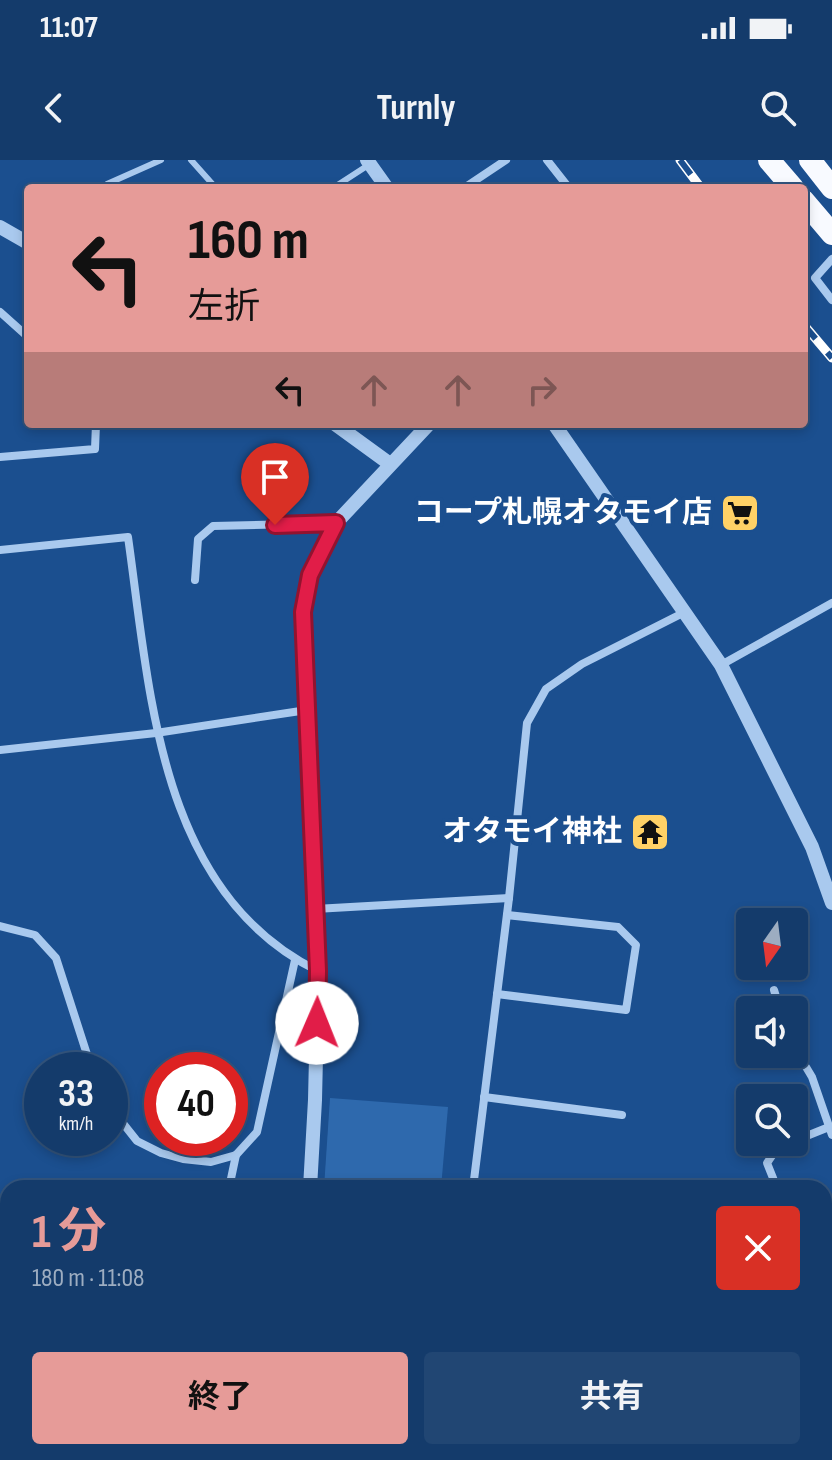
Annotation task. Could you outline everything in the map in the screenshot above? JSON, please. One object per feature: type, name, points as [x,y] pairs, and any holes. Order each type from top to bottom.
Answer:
[{"type":"highway","points":[[769,160],[790,184]]},
{"type":"highway","points":[[810,160],[832,188]]},
{"type":"highway","points":[[808,206],[832,234]]},
{"type":"street","points":[[470,184],[506,160]]},
{"type":"street","points":[[547,160],[566,184]]},
{"type":"street","points":[[369,162],[384,184]]},
{"type":"street","points":[[0,227],[24,241]]},
{"type":"street","points":[[832,259],[815,278],[832,300]]},
{"type":"street","points":[[0,312],[24,333]]},
{"type":"street","points":[[0,457],[95,449],[96,428]]},
{"type":"street","points":[[340,428],[390,464]]},
{"type":"street","points":[[310,1180],[318,971],[303,612],[310,575],[336,523],[425,428]]},
{"type":"street","points":[[557,428],[721,665],[812,847],[832,903]]},
{"type":"street","points":[[195,580],[198,539],[213,526],[336,523]]},
{"type":"street","points":[[0,550],[128,537],[156,733],[184,821],[200,856],[257,928],[295,960],[318,971]]},
{"type":"street","points":[[721,665],[832,603]]},
{"type":"street","points":[[474,1180],[527,723],[546,689],[582,664],[685,612]]},
{"type":"street","points":[[0,750],[156,733],[307,710]]},
{"type":"street","points":[[315,909],[509,898]]},
{"type":"street","points":[[497,994],[626,1010],[636,945],[618,927],[507,915]]},
{"type":"street","points":[[0,926],[35,935],[56,958],[86,1052]]},
{"type":"street","points":[[248,1142],[257,1132],[295,960]]},
{"type":"street","points":[[774,990],[776,996]]},
{"type":"street","points":[[807,1068],[830,1131],[808,1137]]},
{"type":"street","points":[[484,1097],[622,1115]]},
{"type":"street","points":[[128,1130],[144,1144]]},
{"type":"street","points":[[172,1156],[211,1162],[232,1156]]},
{"type":"street","points":[[231,1180],[236,1156]]},
{"type":"street","points":[[772,1156],[767,1163],[774,1180]]},
{"type":"lane","points":[[107,184],[161,160]]},
{"type":"lane","points":[[191,160],[212,184]]},
{"type":"lane","points":[[339,184],[369,162]]},
{"type":"green space","points":[[330,1098],[448,1107],[442,1180],[325,1180]]},
{"type":"railway","points":[[680,160],[698,184]]},
{"type":"railway","points":[[808,330],[832,358]]},
{"type":"place","name":"コープ札幌オタモイ店","points":[[740,513]]},
{"type":"place","name":"オタモイ神社","points":[[650,832]]},
{"type":"route","points":[[275,525],[336,523],[310,575],[303,612],[318,971],[317,1023]]}]
